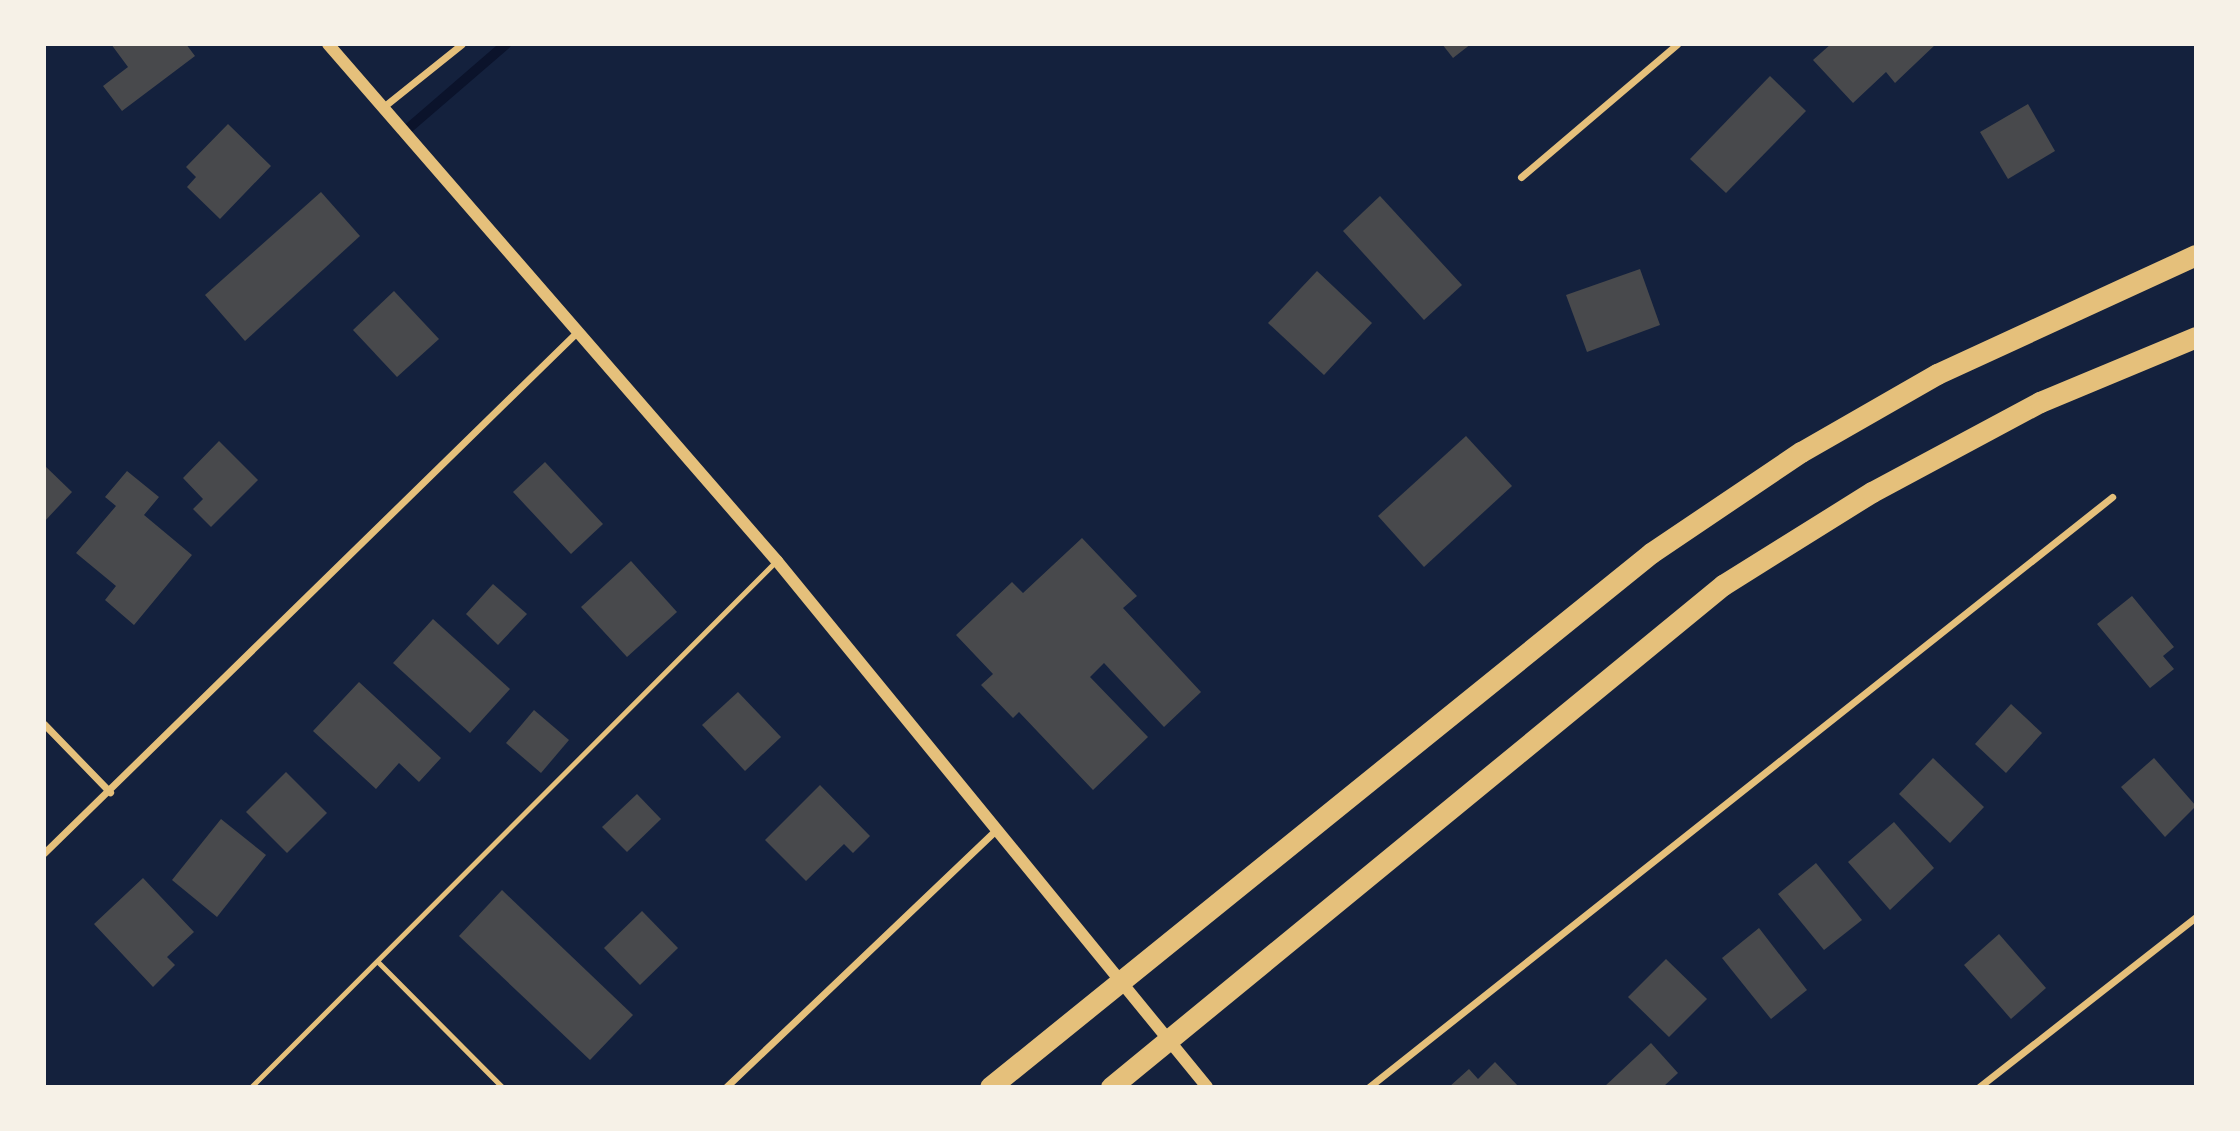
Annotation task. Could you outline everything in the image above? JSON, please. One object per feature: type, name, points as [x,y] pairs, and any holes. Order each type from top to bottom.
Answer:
[{"type":"highway","points":[[990,1087],[1651,553],[1801,452],[1937,374],[2196,256]]},
{"type":"highway","points":[[1111,1087],[1723,585],[1872,492],[2040,402],[2196,337]]},
{"type":"street","points":[[328,44],[381,109],[776,561],[995,831],[1208,1087]]},
{"type":"street","points":[[381,109],[462,44]]},
{"type":"street","points":[[1521,177],[1677,44]]},
{"type":"street","points":[[44,853],[110,792],[577,332]]},
{"type":"street","points":[[1369,1087],[2112,497]]},
{"type":"street","points":[[44,724],[110,792]]},
{"type":"street","points":[[726,1087],[995,831]]},
{"type":"street","points":[[1979,1087],[2196,917]]},
{"type":"lane","points":[[251,1087],[776,561]]},
{"type":"lane","points":[[378,962],[502,1087]]},
{"type":"building","points":[[111,44],[186,44],[195,56],[122,111],[103,86],[128,67]]},
{"type":"building","points":[[1442,44],[1471,44],[1453,58]]},
{"type":"building","points":[[1831,44],[1936,44],[1895,83],[1886,72],[1853,103],[1813,60]]},
{"type":"building","points":[[1770,76],[1806,111],[1726,193],[1690,159]]},
{"type":"building","points":[[2028,104],[2055,151],[2008,179],[1980,132]]},
{"type":"building","points":[[228,124],[271,166],[220,219],[187,187],[196,177],[186,167]]},
{"type":"building","points":[[321,192],[360,236],[245,341],[205,295]]},
{"type":"building","points":[[1380,196],[1462,285],[1424,320],[1343,231]]},
{"type":"building","points":[[1640,269],[1660,325],[1587,352],[1566,295]]},
{"type":"building","points":[[1317,271],[1372,323],[1324,375],[1268,323]]},
{"type":"building","points":[[394,291],[439,339],[397,377],[353,330]]},
{"type":"building","points":[[1466,436],[1512,486],[1424,567],[1378,516]]},
{"type":"building","points":[[219,441],[258,480],[211,527],[193,509],[203,499],[183,478]]},
{"type":"building","points":[[545,462],[603,524],[571,554],[513,492]]},
{"type":"building","points":[[44,465],[72,492],[44,522]]},
{"type":"building","points":[[127,471],[159,497],[144,515],[192,555],[134,625],[105,600],[116,586],[76,553],[116,506],[105,497]]},
{"type":"building","points":[[1082,538],[1137,596],[1123,608],[1201,692],[1164,727],[1104,663],[1090,677],[1148,737],[1093,790],[1019,712],[1013,718],[981,685],[993,674],[956,635],[1012,582],[1023,593]]},
{"type":"building","points":[[631,561],[677,612],[627,657],[581,607]]},
{"type":"building","points":[[493,584],[527,614],[498,645],[466,614]]},
{"type":"building","points":[[2132,596],[2174,647],[2163,656],[2174,669],[2150,688],[2097,624]]},
{"type":"building","points":[[433,619],[510,689],[470,733],[393,663]]},
{"type":"building","points":[[359,682],[441,758],[419,782],[399,763],[376,789],[313,731]]},
{"type":"building","points":[[738,692],[781,737],[745,771],[702,725]]},
{"type":"building","points":[[2011,704],[2042,733],[2006,773],[1975,744]]},
{"type":"building","points":[[534,710],[569,740],[541,773],[506,743]]},
{"type":"building","points":[[1933,758],[1984,807],[1950,843],[1899,794]]},
{"type":"building","points":[[2154,758],[2196,806],[2165,837],[2121,787]]},
{"type":"building","points":[[286,772],[327,813],[287,853],[246,812]]},
{"type":"building","points":[[820,785],[870,836],[853,853],[844,844],[806,881],[765,840]]},
{"type":"building","points":[[637,794],[661,819],[627,852],[602,827]]},
{"type":"building","points":[[221,819],[266,855],[217,917],[172,880]]},
{"type":"building","points":[[1894,822],[1934,868],[1890,910],[1848,862]]},
{"type":"building","points":[[1816,863],[1862,920],[1824,950],[1778,894]]},
{"type":"building","points":[[143,878],[194,932],[167,957],[175,965],[153,987],[94,924]]},
{"type":"building","points":[[502,890],[633,1015],[590,1060],[459,936]]},
{"type":"building","points":[[642,911],[678,948],[640,985],[604,948]]},
{"type":"building","points":[[1759,928],[1807,990],[1771,1019],[1722,958]]},
{"type":"building","points":[[1999,934],[2046,988],[2011,1019],[1964,965]]},
{"type":"building","points":[[1666,959],[1707,999],[1669,1037],[1628,997]]},
{"type":"building","points":[[1651,1043],[1678,1073],[1663,1087],[1604,1087]]},
{"type":"building","points":[[1495,1062],[1519,1087],[1449,1087],[1469,1069],[1478,1079]]},
{"type":"waterway","points":[[403,133],[506,44]]}]
